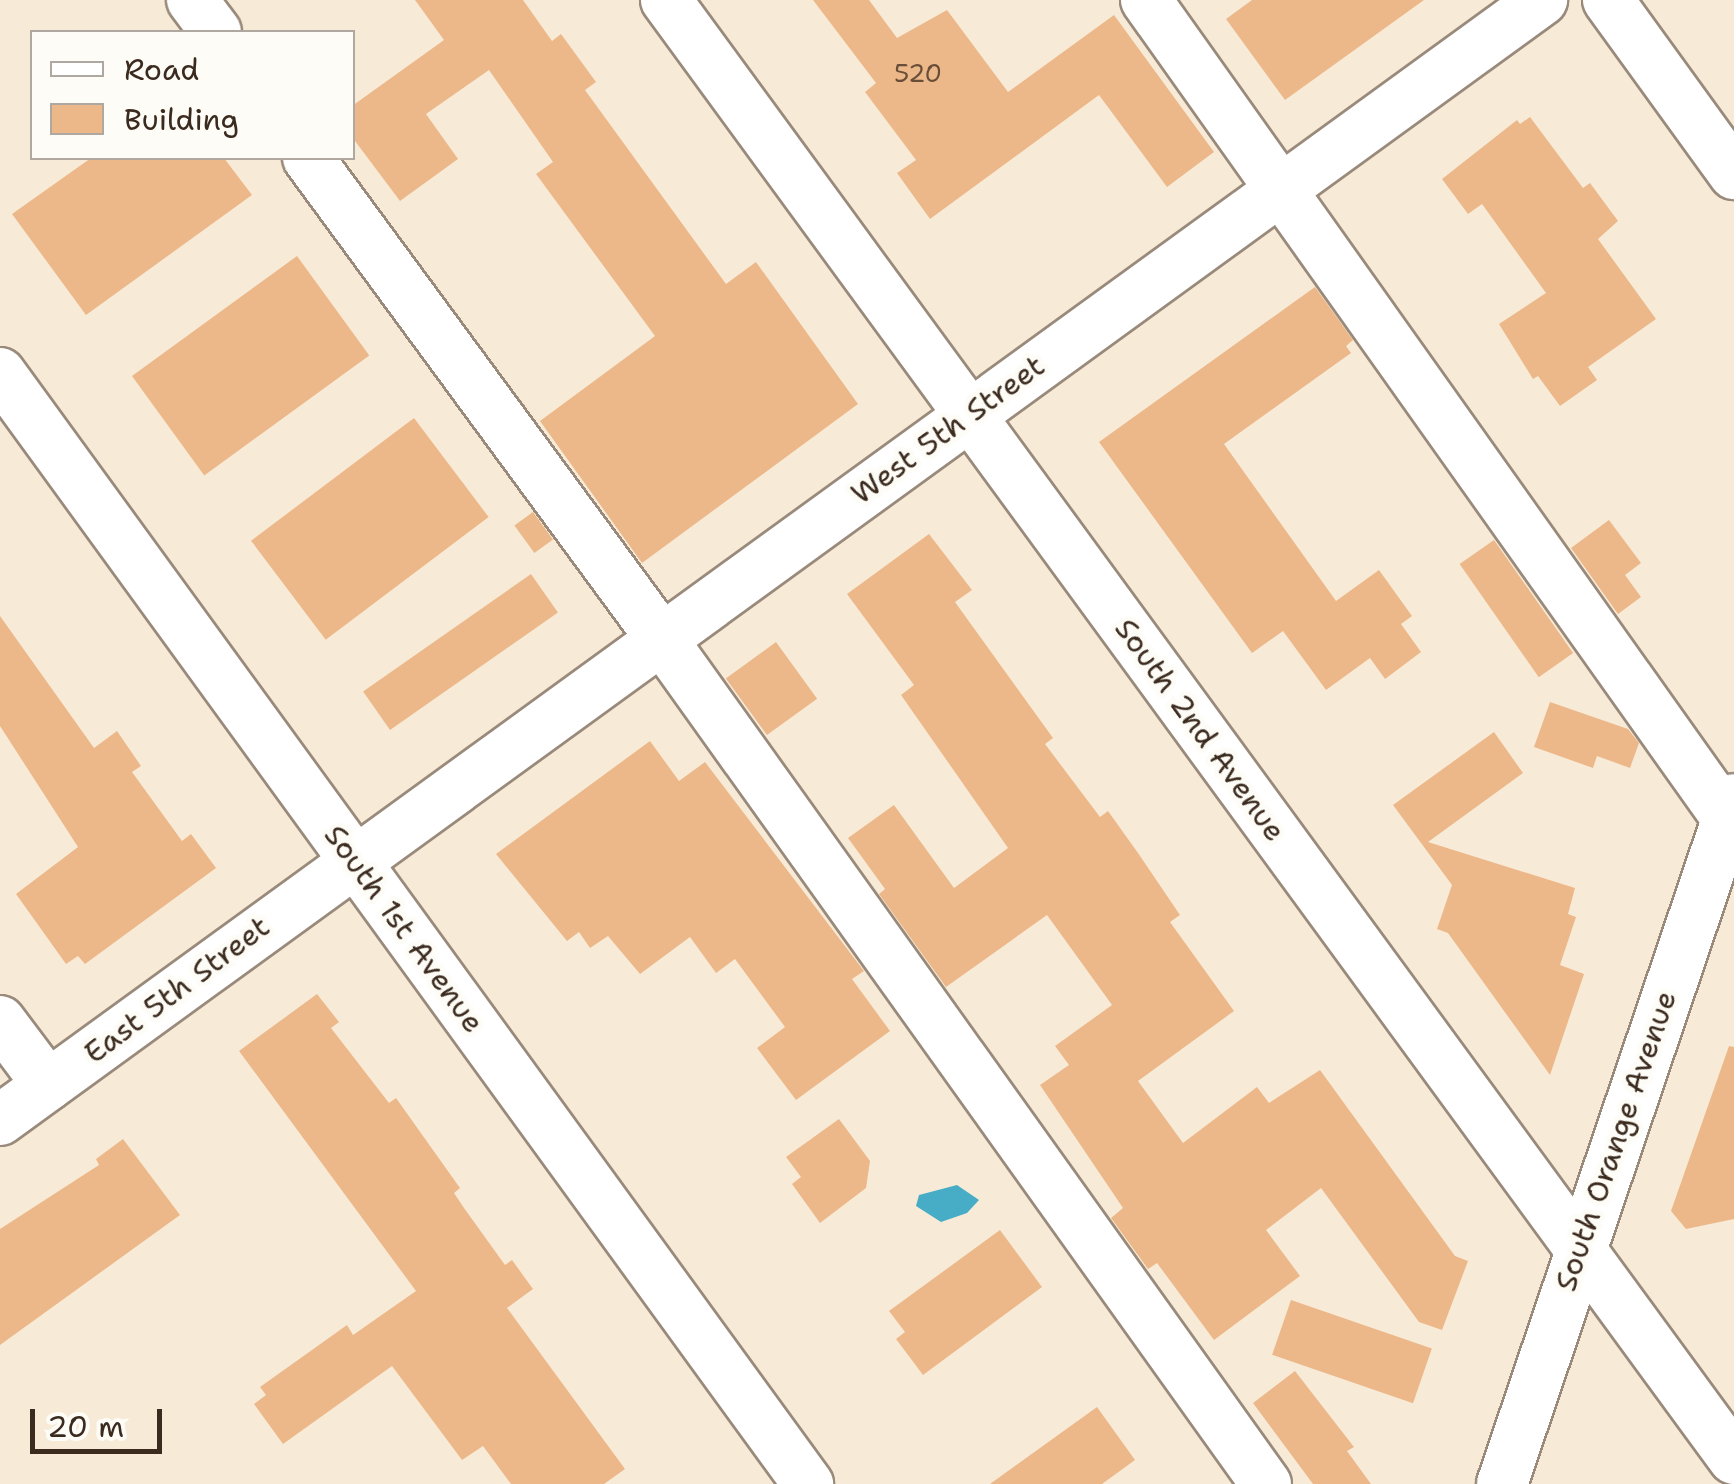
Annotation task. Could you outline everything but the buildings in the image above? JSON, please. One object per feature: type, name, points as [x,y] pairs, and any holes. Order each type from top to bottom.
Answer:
[{"type":"street","points":[[192,0],[214,30]]},
{"type":"street","name":"South 2nd Avenue","points":[[666,0],[971,414],[1577,1252],[1734,1458]]},
{"type":"street","points":[[1146,0],[1731,808]]},
{"type":"street","name":"West 5th Street","points":[[353,858],[1286,190],[1542,0]]},
{"type":"street","points":[[1608,0],[1734,174]]},
{"type":"street","points":[[309,160],[661,638],[1266,1484]]},
{"type":"street","name":"South 1st Avenue","points":[[0,373],[808,1484]]},
{"type":"street","name":"South Orange Avenue","points":[[1502,1484],[1577,1252],[1731,808]]},
{"type":"street","name":"East 5th Street","points":[[0,1120],[353,858]]},
{"type":"street","points":[[0,1020],[48,1085]]},
{"type":"water","points":[[957,1185],[979,1200],[967,1213],[941,1222],[916,1206],[919,1195]]}]
